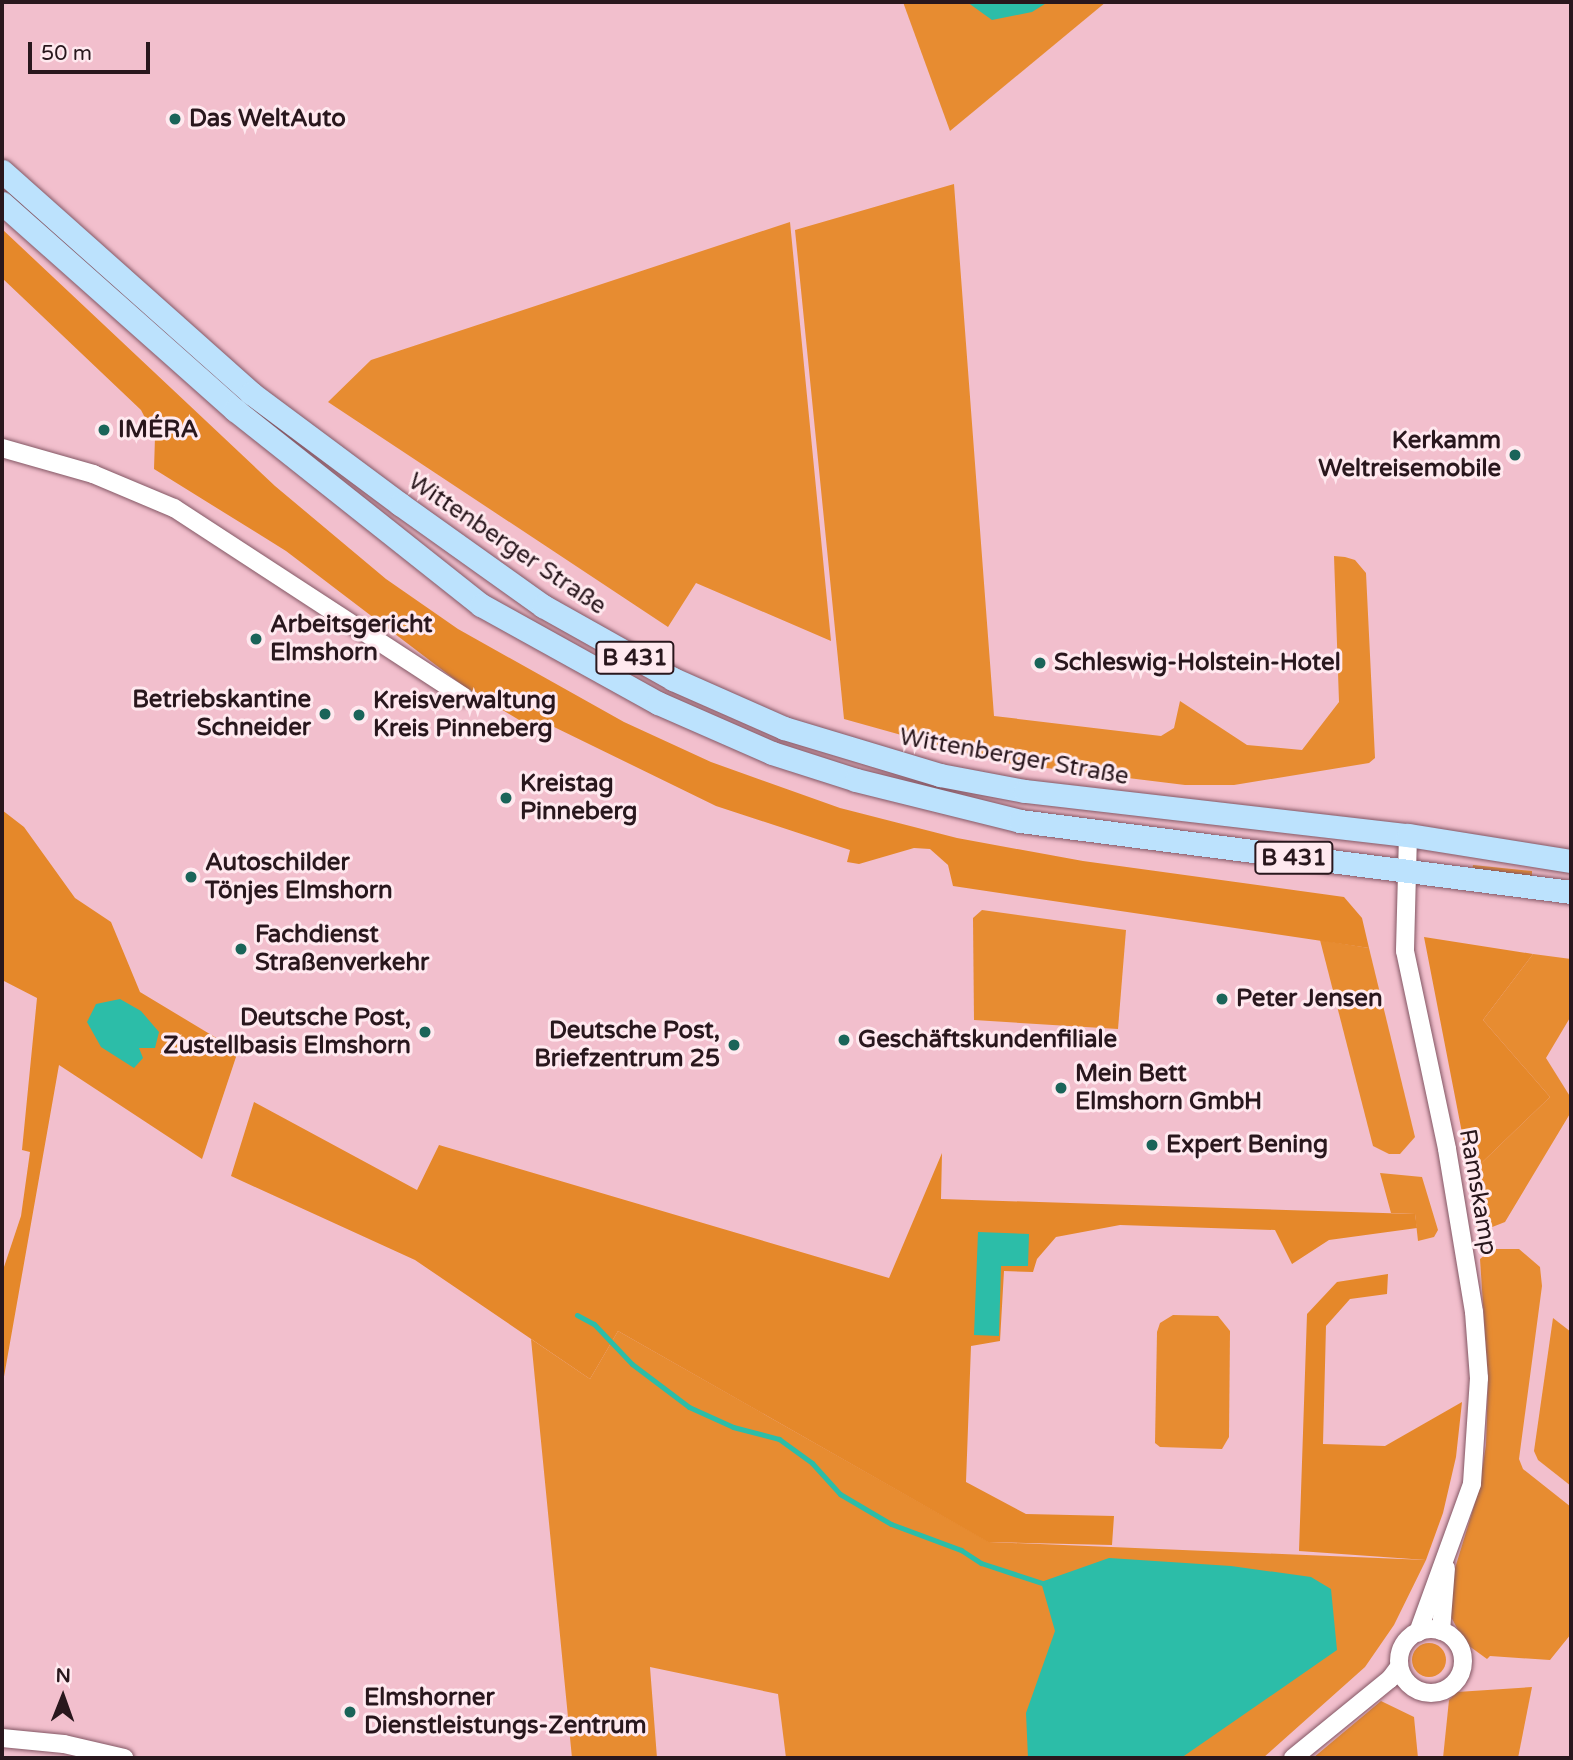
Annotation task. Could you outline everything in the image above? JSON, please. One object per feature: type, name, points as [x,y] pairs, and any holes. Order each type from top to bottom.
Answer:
[{"type":"main road","name":"Wittenberger Straße","points":[[2,171],[251,393],[543,606],[673,679],[784,728],[940,775],[1187,813],[1408,835],[1571,861]]},
{"type":"main road","name":"B 431","points":[[2,203],[235,410],[481,605],[658,704],[772,753],[856,780],[1020,821],[1571,892]]},
{"type":"street","points":[[2,448],[93,474],[174,508],[464,697]]},
{"type":"street","name":"Ramskamp","points":[[1293,1758],[1399,1667],[1403,1646],[1418,1632],[1472,1484],[1479,1378],[1474,1312],[1451,1173],[1405,951],[1408,835]]},
{"type":"street","name":"Ramskamp","points":[[1441,1631],[1446,1557]]},
{"type":"street","points":[[1399,1667],[1403,1678],[1422,1692],[1445,1690],[1455,1682],[1461,1672],[1459,1647],[1441,1631],[1418,1632]]},
{"type":"street","points":[[2,1738],[124,1758]]},
{"type":"shaded area","points":[[903,2],[1106,2],[950,131]]},
{"type":"shaded area","points":[[967,2],[1048,2],[1032,12],[992,20]]},
{"type":"shaded area","points":[[954,184],[994,716],[1161,736],[1174,728],[1180,701],[1247,745],[1302,750],[1339,702],[1334,556],[1345,557],[1355,560],[1366,573],[1375,758],[1369,763],[1234,785],[1185,785],[998,762],[844,719],[795,230]]},
{"type":"shaded area","points":[[790,222],[831,641],[696,583],[668,627],[328,402],[371,360]]},
{"type":"shaded area","points":[[2,229],[275,486],[386,579],[458,629],[624,722],[711,762],[840,808],[957,838],[1083,861],[1344,897],[1362,918],[1369,948],[953,886],[948,865],[930,849],[914,848],[859,864],[847,862],[850,850],[716,806],[550,725],[544,735],[466,688],[286,551],[154,469],[155,437],[141,410],[2,278]]},
{"type":"shaded area","points":[[2,810],[24,827],[75,898],[111,922],[140,992],[238,1051],[202,1159],[59,1065],[2,1388],[2,1273],[21,1216],[30,1152],[22,1150],[37,998],[2,980]]},
{"type":"shaded area","points":[[1473,865],[1532,871],[1532,878],[1472,871]]},
{"type":"shaded area","points":[[982,910],[1126,930],[1118,1029],[974,1020],[973,918]]},
{"type":"shaded area","points":[[1424,937],[1533,954],[1483,1020],[1550,1097],[1470,1174]]},
{"type":"shaded area","points":[[1320,940],[1369,948],[1415,1137],[1400,1154],[1389,1154],[1373,1146]]},
{"type":"shaded area","points":[[1533,954],[1571,959],[1571,1016],[1546,1058],[1571,1098],[1571,1112],[1505,1222],[1477,1233],[1470,1174],[1550,1097],[1483,1020]]},
{"type":"shaded area","points":[[120,999],[141,1011],[159,1032],[155,1048],[139,1048],[143,1058],[134,1068],[101,1047],[87,1022],[96,1004]]},
{"type":"shaded area","points":[[254,1102],[417,1190],[439,1145],[889,1278],[942,1153],[941,1199],[1415,1214],[1417,1228],[1329,1240],[1292,1264],[1275,1230],[1120,1225],[1056,1237],[1037,1259],[1033,1272],[1004,1271],[1000,1341],[971,1346],[966,1482],[1026,1514],[1114,1516],[1112,1545],[988,1542],[618,1331],[590,1379],[415,1260],[231,1176]]},
{"type":"shaded area","points":[[1380,1173],[1422,1177],[1438,1230],[1434,1237],[1418,1241],[1415,1214],[1391,1213]]},
{"type":"shaded area","points":[[978,1232],[1029,1234],[1028,1266],[1001,1266],[999,1336],[974,1335]]},
{"type":"shaded area","points":[[1492,1249],[1519,1249],[1540,1267],[1542,1286],[1519,1459],[1523,1469],[1571,1507],[1571,1634],[1550,1660],[1490,1656],[1487,1659],[1465,1643],[1450,1615],[1452,1578],[1479,1490],[1486,1445],[1488,1379],[1480,1259]]},
{"type":"shaded area","points":[[1388,1274],[1387,1294],[1350,1299],[1326,1326],[1323,1444],[1385,1446],[1462,1402],[1456,1457],[1443,1513],[1426,1560],[1299,1551],[1307,1314],[1337,1282]]},
{"type":"shaded area","points":[[1173,1315],[1218,1316],[1230,1331],[1229,1437],[1222,1449],[1160,1447],[1155,1443],[1157,1332],[1160,1323]]},
{"type":"shaded area","points":[[1553,1318],[1571,1332],[1571,1486],[1538,1460],[1534,1451]]},
{"type":"shaded area","points":[[618,1331],[989,1542],[1426,1560],[1394,1625],[1365,1667],[1263,1758],[786,1758],[778,1694],[650,1667],[657,1758],[572,1758],[531,1339],[590,1379]]},
{"type":"shaded area","points":[[1109,1558],[1231,1566],[1311,1577],[1331,1589],[1337,1650],[1181,1758],[1028,1758],[1026,1713],[1055,1631],[1041,1582]]},
{"type":"shaded area","points":[[1429,1643],[1441,1648],[1446,1660],[1441,1672],[1429,1677],[1417,1672],[1412,1660],[1417,1648]]},
{"type":"shaded area","points":[[1532,1687],[1518,1758],[1443,1758],[1449,1700],[1457,1692]]},
{"type":"shaded area","points":[[1381,1701],[1414,1717],[1418,1758],[1313,1758]]},
{"type":"waterway","points":[[577,1315],[594,1324],[632,1364],[689,1407],[733,1427],[779,1439],[812,1463],[840,1494],[891,1524],[961,1550],[981,1563],[1045,1584]]},
{"type":"place","name":"Das WeltAuto","points":[[175,119]]},
{"type":"place","name":"IMÉRA","points":[[104,430]]},
{"type":"place","name":"Kerkamm Weltreisemobile","points":[[1515,455]]},
{"type":"place","name":"Arbeitsgericht Elmshorn","points":[[256,639]]},
{"type":"place","name":"Schleswig-Holstein-Hotel","points":[[1040,663]]},
{"type":"place","name":"Betriebskantine Schneider","points":[[325,714]]},
{"type":"place","name":"Kreisverwaltung Kreis Pinneberg","points":[[359,715]]},
{"type":"place","name":"Kreistag Pinneberg","points":[[506,798]]},
{"type":"place","name":"Autoschilder Tönjes Elmshorn","points":[[191,877]]},
{"type":"place","name":"Fachdienst Straßenverkehr","points":[[241,949]]},
{"type":"place","name":"Peter Jensen","points":[[1222,999]]},
{"type":"place","name":"Deutsche Post, Zustellbasis Elmshorn","points":[[425,1032]]},
{"type":"place","name":"Geschäftskundenfiliale","points":[[844,1040]]},
{"type":"place","name":"Deutsche Post, Briefzentrum 25","points":[[734,1045]]},
{"type":"place","name":"Mein Bett Elmshorn GmbH","points":[[1061,1088]]},
{"type":"place","name":"Expert Bening","points":[[1152,1145]]},
{"type":"place","name":"Elmshorner Dienstleistungs-Zentrum","points":[[350,1712]]}]
